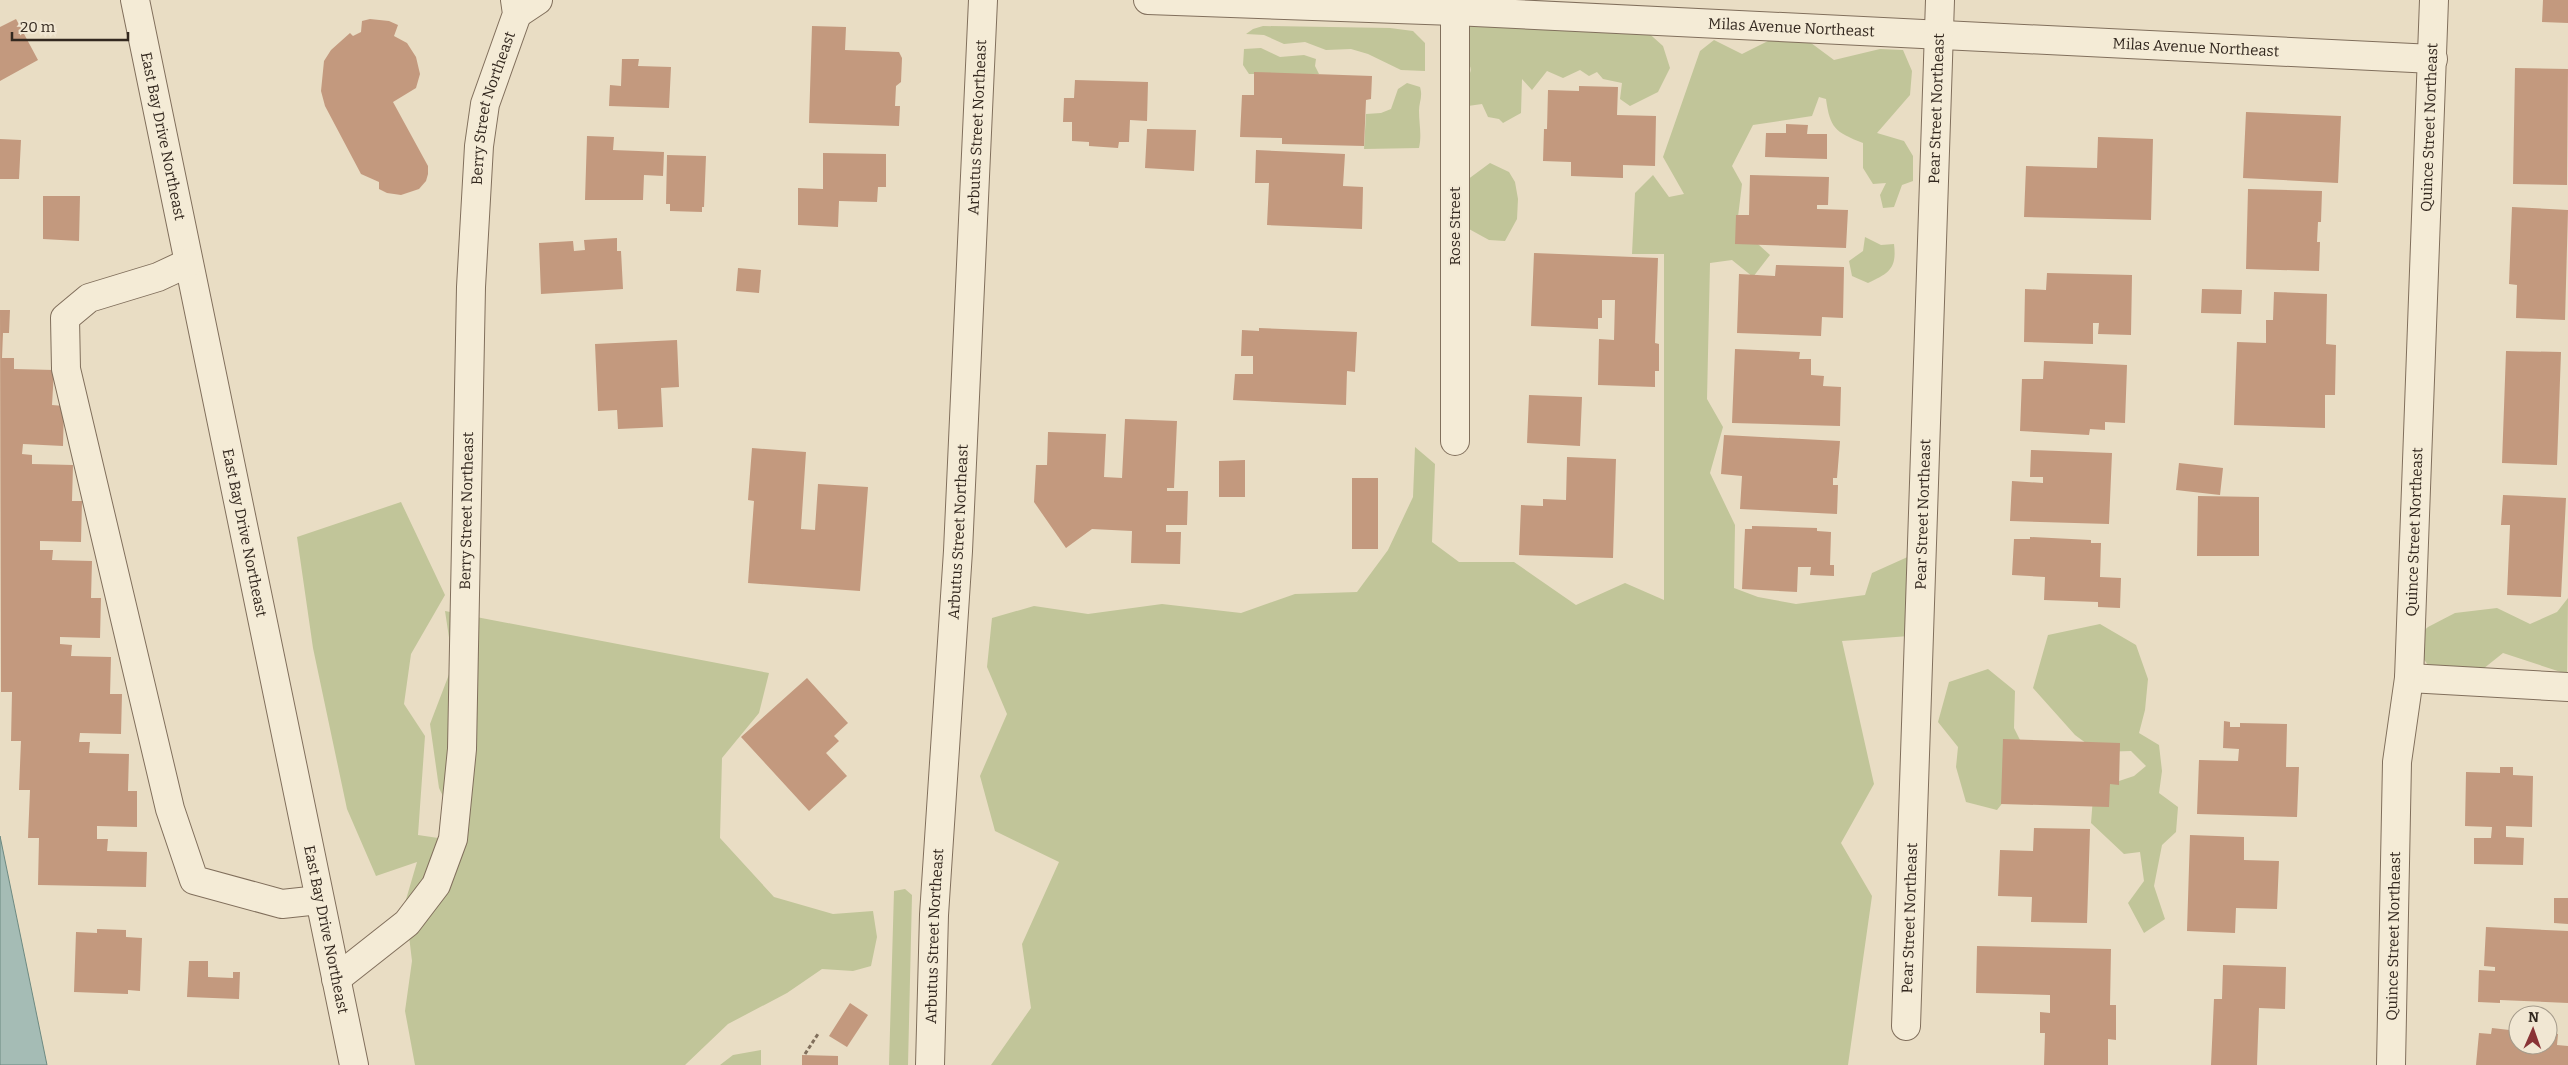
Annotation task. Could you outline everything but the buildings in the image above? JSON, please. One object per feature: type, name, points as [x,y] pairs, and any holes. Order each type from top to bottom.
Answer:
[{"type":"street","name":"East Bay Drive Northeast","points":[[135,0],[354,1065]]},
{"type":"street","name":"Arbutus Street Northeast","points":[[930,1065],[934,914],[958,551],[983,0]]},
{"type":"street","name":"Milas Avenue Northeast","points":[[1148,0],[1454,6],[1940,35],[2433,60]]},
{"type":"street","name":"Pear Street Northeast","points":[[1906,1026],[1940,0]]},
{"type":"street","name":"Quince Street Northeast","points":[[2391,1065],[2397,762],[2409,678],[2434,0]]},
{"type":"street","name":"Berry Street Northeast","points":[[336,979],[407,923],[436,885],[453,838],[462,749],[471,287],[479,146],[485,104],[524,5]]},
{"type":"street","name":"Rose Street","points":[[1454,6],[1455,441]]},
{"type":"street","points":[[188,263],[158,277],[90,298],[66,318],[66,369],[170,809],[194,880],[282,904],[319,900]]},
{"type":"street","points":[[2409,678],[2568,687]]},
{"type":"path","points":[[805,1054],[818,1034]]},
{"type":"green space","points":[[1463,24],[1608,30],[1622,34],[1644,29],[1663,46],[1670,68],[1658,92],[1630,106],[1620,99],[1622,83],[1603,79],[1597,72],[1589,76],[1580,70],[1563,78],[1547,71],[1532,90],[1522,79],[1521,113],[1503,123],[1499,119],[1488,117],[1482,104],[1468,106],[1470,92],[1462,84],[1471,70],[1460,46]]},
{"type":"green space","points":[[1263,26],[1390,28],[1413,31],[1425,43],[1425,71],[1401,70],[1368,54],[1351,49],[1326,50],[1305,42],[1284,44],[1264,35],[1246,34],[1253,29]]},
{"type":"green space","points":[[1714,40],[1742,54],[1770,40],[1811,43],[1834,60],[1880,49],[1903,50],[1912,71],[1910,95],[1877,133],[1904,141],[1913,156],[1913,181],[1902,185],[1894,207],[1883,208],[1880,195],[1886,183],[1873,184],[1863,168],[1863,143],[1846,136],[1835,128],[1830,117],[1826,99],[1819,97],[1812,116],[1753,125],[1732,166],[1742,184],[1737,225],[1770,255],[1753,277],[1732,260],[1710,263],[1707,399],[1723,427],[1710,473],[1735,525],[1734,588],[1758,597],[1796,604],[1865,595],[1872,573],[1912,555],[1909,636],[1842,641],[1874,784],[1841,843],[1872,896],[1848,1065],[991,1065],[1031,1008],[1022,944],[1059,862],[995,831],[980,776],[1007,714],[987,667],[992,618],[1034,606],[1088,614],[1162,604],[1241,613],[1295,594],[1357,592],[1388,550],[1413,497],[1415,447],[1435,464],[1432,542],[1459,562],[1514,562],[1576,605],[1625,583],[1664,600],[1664,254],[1632,254],[1635,193],[1653,175],[1669,197],[1684,194],[1663,157],[1700,51]]},
{"type":"green space","points":[[1261,48],[1280,57],[1304,55],[1316,59],[1315,66],[1319,74],[1249,74],[1243,65],[1244,49]]},
{"type":"green space","points":[[1407,83],[1420,87],[1421,91],[1419,148],[1364,149],[1366,114],[1381,113],[1391,109],[1398,89]]},
{"type":"green space","points":[[1490,163],[1509,172],[1515,182],[1518,199],[1517,219],[1505,241],[1489,240],[1469,229],[1464,211],[1469,196],[1467,180]]},
{"type":"green space","points":[[1865,237],[1881,245],[1894,244],[1895,252],[1893,265],[1890,269],[1868,283],[1852,276],[1849,261],[1863,251]]},
{"type":"green space","points":[[401,502],[445,595],[411,654],[404,704],[425,736],[418,835],[465,842],[439,788],[430,724],[453,664],[445,611],[769,673],[759,713],[722,758],[720,838],[774,897],[833,914],[873,911],[877,937],[871,966],[853,971],[822,969],[787,993],[728,1024],[685,1065],[415,1065],[405,1011],[412,961],[405,903],[417,862],[376,876],[347,809],[313,648],[297,537]]},
{"type":"green space","points":[[2568,598],[2567,674],[2503,653],[2468,681],[2431,669],[2411,642],[2428,627],[2455,613],[2497,608],[2530,624],[2557,612]]},
{"type":"green space","points":[[2100,624],[2136,645],[2148,679],[2145,710],[2139,733],[2159,745],[2162,771],[2159,793],[2178,807],[2176,832],[2162,845],[2154,886],[2165,919],[2144,933],[2128,903],[2144,881],[2140,852],[2124,854],[2091,823],[2093,797],[2110,784],[2134,776],[2146,766],[2131,751],[2098,752],[2075,735],[2033,688],[2048,635]]},
{"type":"green space","points":[[1988,669],[2015,691],[2014,728],[2025,750],[2026,773],[1997,810],[1966,802],[1956,767],[1958,747],[1938,722],[1949,682]]},
{"type":"green space","points":[[905,889],[912,895],[908,1065],[889,1065],[894,891]]},
{"type":"green space","points":[[761,1050],[761,1065],[720,1065],[733,1055]]},
{"type":"water","points":[[0,836],[47,1065],[0,1065]]}]
